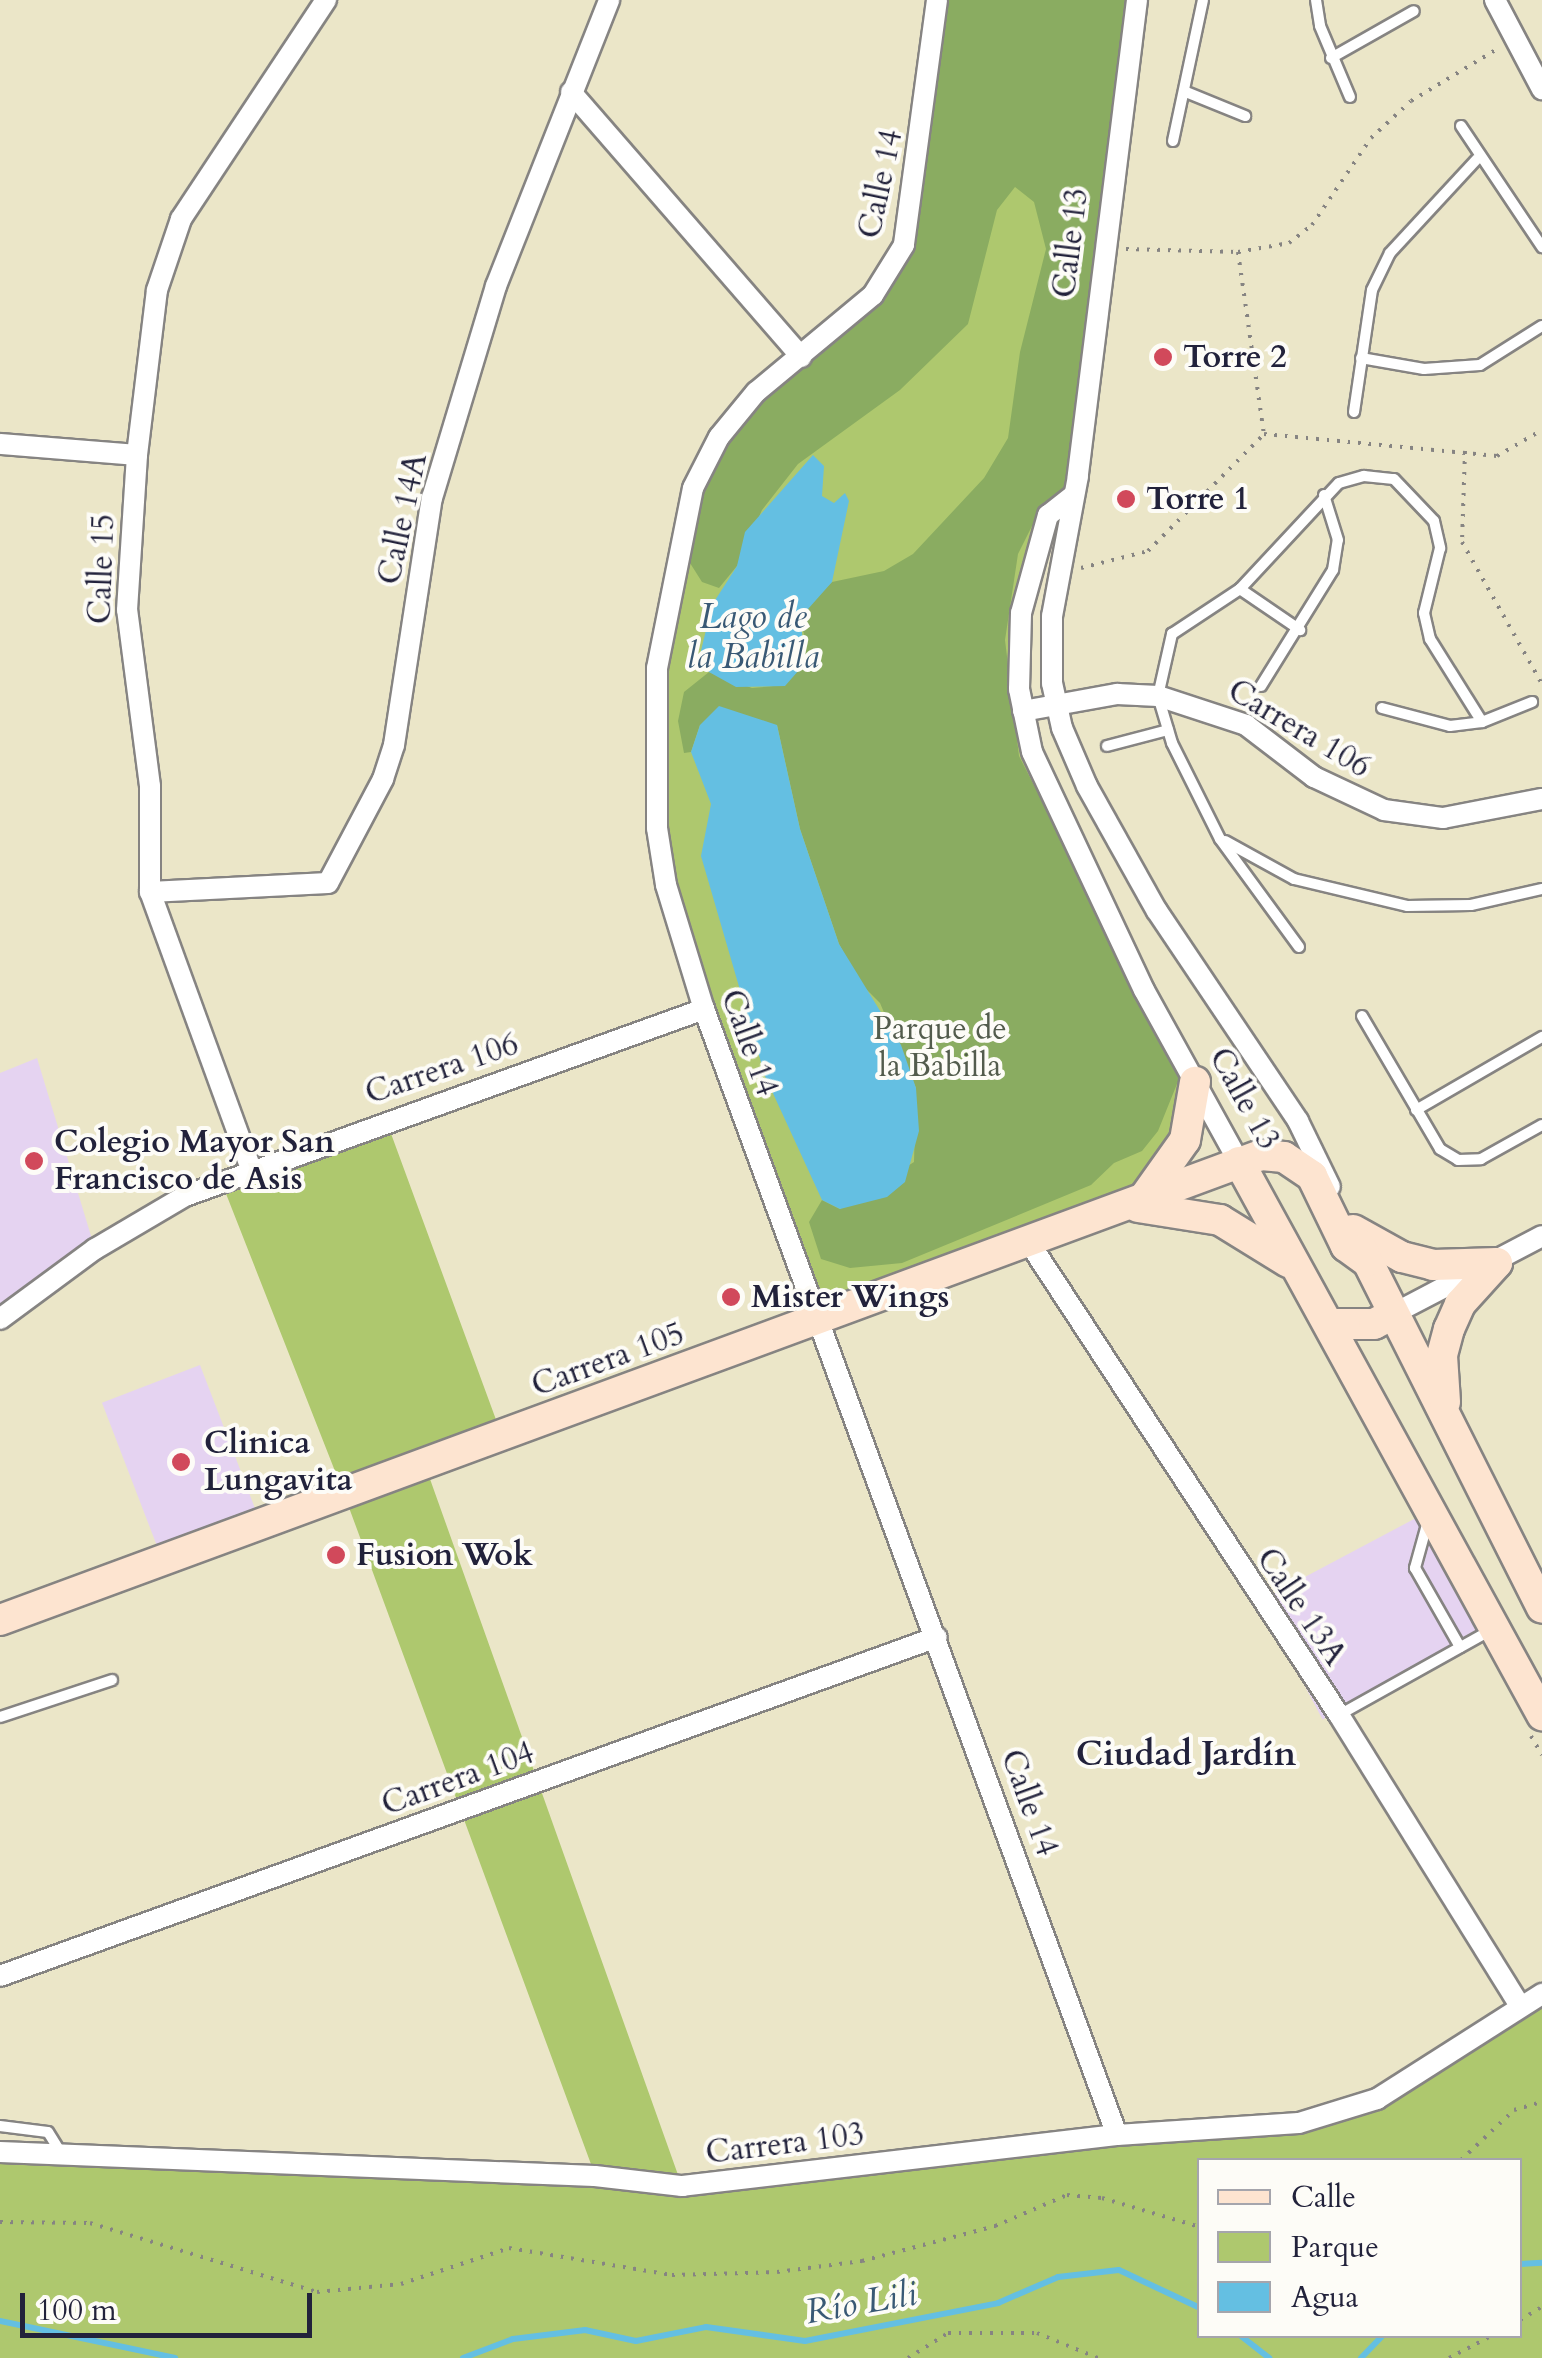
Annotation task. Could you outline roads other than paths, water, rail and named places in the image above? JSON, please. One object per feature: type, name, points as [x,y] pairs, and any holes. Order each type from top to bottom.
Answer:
[{"type":"main road","points":[[1130,1207],[1172,1166],[1194,1112],[1195,1082]]},
{"type":"main road","points":[[1239,1162],[1272,1155],[1301,1166],[1322,1193],[1346,1246],[1368,1262]]},
{"type":"main road","name":"Calle 13","points":[[1239,1162],[1494,1628],[1533,1718]]},
{"type":"main road","name":"Carrera 105","points":[[0,1620],[1030,1244],[1239,1162]]},
{"type":"main road","points":[[1130,1207],[1220,1220],[1296,1270]]},
{"type":"main road","name":"Calle 13","points":[[1351,1228],[1542,1608]]},
{"type":"main road","points":[[1351,1228],[1402,1257],[1433,1265],[1496,1262]]},
{"type":"main road","points":[[1450,1424],[1441,1383],[1449,1329],[1460,1304],[1496,1262]]},
{"type":"main road","points":[[1331,1324],[1374,1324],[1393,1314]]},
{"type":"street","name":"Calle 15","points":[[251,1169],[150,892],[150,786],[127,610],[137,454],[158,290],[181,219],[326,0]]},
{"type":"street","name":"Calle 14A","points":[[150,892],[328,883],[394,745],[432,498],[496,286],[609,0]]},
{"type":"street","name":"Calle 14","points":[[937,0],[904,245],[874,295],[744,407],[693,488],[657,668],[658,828],[670,900],[704,1009],[1117,2135]]},
{"type":"street","name":"Calle 13","points":[[1136,0],[1050,658],[1056,705],[1086,786],[1157,911],[1298,1121],[1351,1228]]},
{"type":"street","points":[[1495,0],[1542,89]]},
{"type":"street","points":[[572,92],[801,357]]},
{"type":"street","points":[[0,444],[137,454]]},
{"type":"street","name":"Calle 13","points":[[1074,495],[1048,514],[1033,556],[1018,656],[1024,711],[1044,784],[1239,1162]]},
{"type":"street","name":"Carrera 106","points":[[1024,711],[1117,694],[1158,696],[1246,725],[1314,777],[1384,810],[1443,818],[1542,800]]},
{"type":"street","name":"Carrera 106","points":[[0,1319],[140,1222],[251,1169],[704,1009]]},
{"type":"street","points":[[1393,1314],[1542,1236]]},
{"type":"street","name":"Calle 13A","points":[[1030,1244],[1339,1715],[1520,2006]]},
{"type":"street","name":"Carrera 104","points":[[0,1976],[937,1638]]},
{"type":"street","name":"Carrera 103","points":[[0,2152],[595,2176],[682,2186],[1117,2135],[1299,2124],[1376,2098],[1542,1994]]},
{"type":"lane","points":[[1173,141],[1204,0]]},
{"type":"lane","points":[[1316,0],[1331,58],[1350,97]]},
{"type":"lane","points":[[1331,58],[1414,11]]},
{"type":"lane","points":[[1186,92],[1245,116]]},
{"type":"lane","points":[[1461,126],[1478,159],[1542,247]]},
{"type":"lane","points":[[1354,412],[1372,290],[1390,253],[1478,159]]},
{"type":"lane","points":[[1361,358],[1424,369],[1480,365],[1542,326]]},
{"type":"lane","points":[[1299,947],[1220,838],[1168,730],[1158,696],[1172,634],[1240,590],[1324,495],[1364,476],[1394,480],[1434,521],[1440,548],[1424,613],[1430,639],[1482,722]]},
{"type":"lane","points":[[1262,686],[1323,592],[1335,555],[1335,517],[1324,495]]},
{"type":"lane","points":[[1240,590],[1300,630]]},
{"type":"lane","points":[[1382,708],[1450,726],[1482,722],[1532,702]]},
{"type":"lane","points":[[1107,746],[1168,730]]},
{"type":"lane","points":[[1220,838],[1294,879],[1407,906],[1471,905],[1542,889]]},
{"type":"lane","points":[[1362,1016],[1440,1149],[1458,1160],[1481,1159],[1542,1125]]},
{"type":"lane","points":[[1416,1110],[1542,1037]]},
{"type":"lane","points":[[1431,1510],[1416,1568],[1460,1647]]},
{"type":"lane","points":[[1339,1715],[1494,1628]]},
{"type":"lane","points":[[0,1717],[112,1680]]},
{"type":"lane","points":[[0,2126],[48,2132],[62,2155]]},
{"type":"water","name":"Lago de la Babilla","points":[[813,455],[824,466],[822,496],[834,503],[845,493],[849,501],[832,582],[800,618],[806,662],[785,686],[736,687],[709,672],[700,655],[712,605],[737,566],[745,532]]},
{"type":"water","name":"Lago de la Babilla","points":[[719,706],[777,725],[800,829],[839,944],[901,1045],[916,1088],[919,1131],[905,1182],[887,1197],[840,1209],[822,1200],[765,1076],[701,856],[711,804],[691,752],[700,725]]},
{"type":"waterway","name":"Río Lili","points":[[1522,2264],[1542,2263]]},
{"type":"waterway","name":"Río Lili","points":[[463,2358],[513,2339],[585,2330],[636,2341],[706,2327],[805,2341],[998,2303],[1058,2277],[1119,2270],[1197,2307]]},
{"type":"waterway","name":"Río Lili","points":[[0,2321],[175,2358]]},
{"type":"waterway","name":"Río Lili","points":[[1244,2338],[1269,2358]]},
{"type":"waterway","name":"Río Lili","points":[[1361,2358],[1380,2338]]},
{"type":"place","name":"Torre 2","points":[[1163,357]]},
{"type":"place","name":"Torre 1","points":[[1126,499]]},
{"type":"place","name":"Colegio Mayor San Francisco de Asis","points":[[34,1161]]},
{"type":"place","name":"Mister Wings","points":[[731,1297]]},
{"type":"place","name":"Clinica Lungavita","points":[[181,1462]]},
{"type":"place","name":"Fusion Wok","points":[[336,1555]]},
{"type":"district","name":"Ciudad Jardín","points":[[1186,1754]]},
{"type":"park label","name":"Parque de la Babilla","points":[[940,1048]]}]
